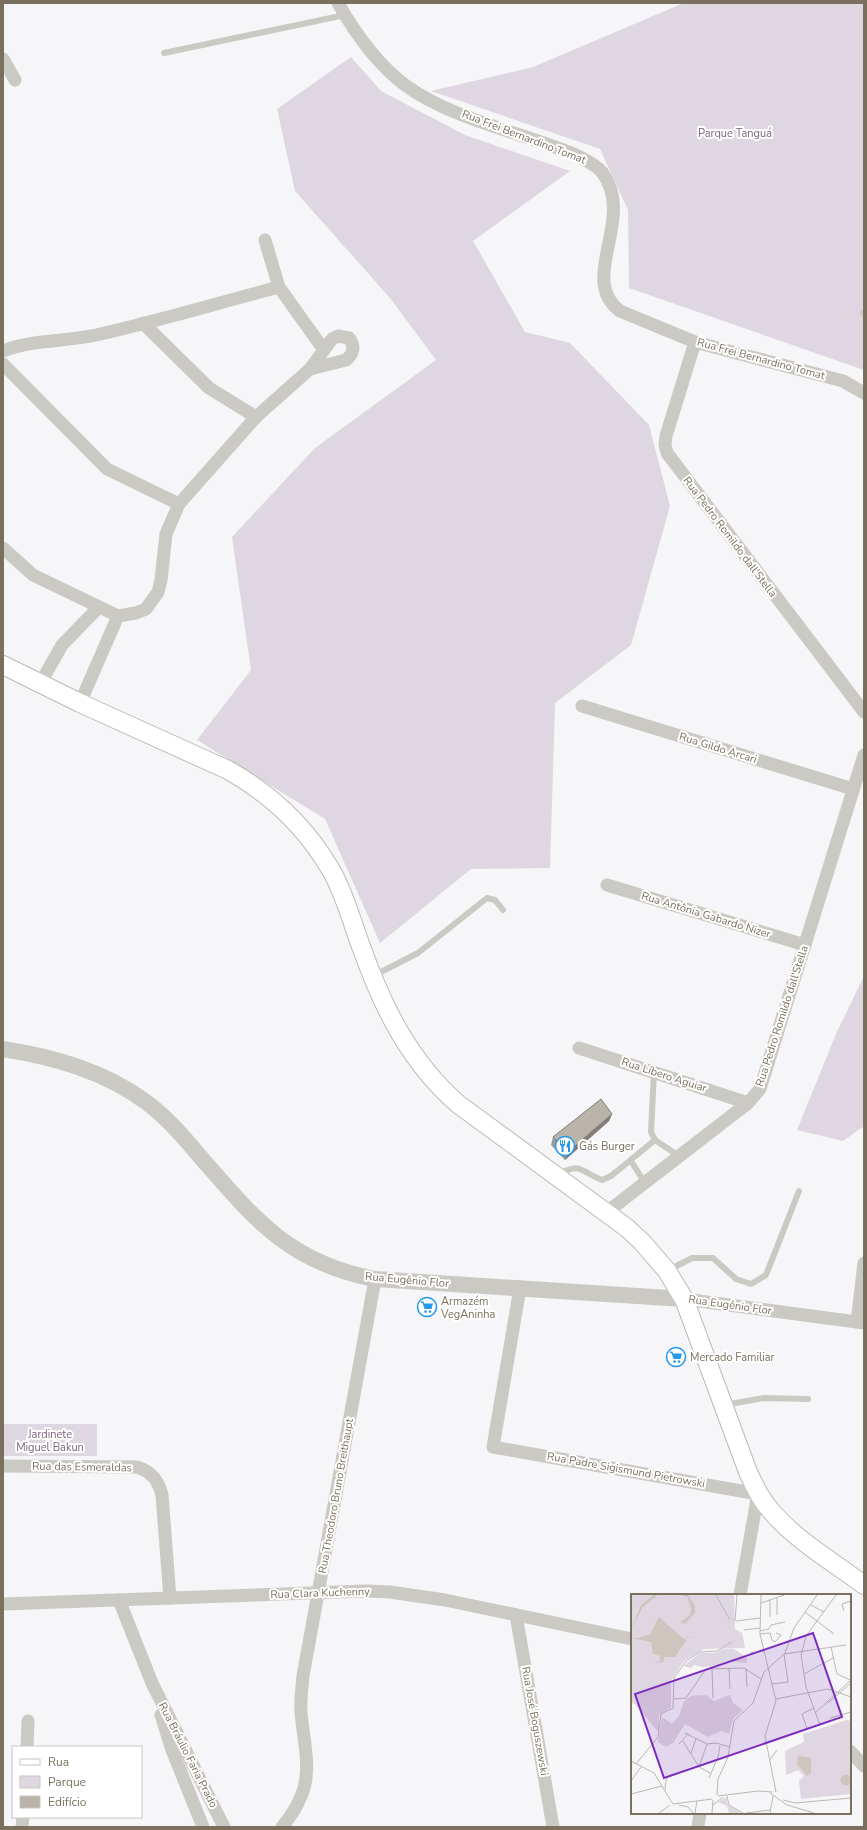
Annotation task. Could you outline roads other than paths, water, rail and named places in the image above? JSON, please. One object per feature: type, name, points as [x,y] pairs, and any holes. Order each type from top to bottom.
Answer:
[{"type":"main road","points":[[3,666],[80,703],[228,770],[252,783],[276,802],[298,824],[331,871],[340,890],[371,976],[402,1039],[443,1091],[474,1116],[607,1212],[642,1242],[667,1271],[684,1299],[723,1406],[758,1494],[772,1512],[789,1528],[864,1585]]},
{"type":"street","points":[[338,3],[345,15]]},
{"type":"street","name":"Rua Frei Bernardino Tomat","points":[[345,15],[369,49],[392,73],[405,85],[424,97],[473,118],[576,155],[601,171],[613,198],[614,210],[603,273],[603,284],[611,305],[631,316],[695,342],[843,381],[864,393]]},
{"type":"street","points":[[3,59],[15,80]]},
{"type":"street","points":[[265,240],[279,287],[324,350]]},
{"type":"street","points":[[3,351],[24,344],[94,335],[279,287]]},
{"type":"street","points":[[143,323],[204,385],[256,417]]},
{"type":"street","points":[[3,548],[33,575],[98,608],[118,616],[146,609],[156,597],[161,580],[166,534],[179,504],[256,417],[310,369],[332,340],[338,336],[349,338],[353,344],[354,350],[350,357],[346,360],[310,369]]},
{"type":"street","name":"Rua Pedro Romildo dall'Stella","points":[[695,342],[666,436],[665,445],[667,452],[864,712]]},
{"type":"street","points":[[3,364],[107,469],[179,504]]},
{"type":"street","points":[[40,684],[62,644],[98,608]]},
{"type":"street","points":[[80,703],[118,616]]},
{"type":"street","name":"Rua Gildo Arcari","points":[[582,706],[853,789]]},
{"type":"street","name":"Rua Pedro Romildo dall'Stella","points":[[607,1212],[748,1103],[763,1082],[864,755]]},
{"type":"street","name":"Rua Antônia Gabardo Nizer","points":[[607,885],[805,945]]},
{"type":"street","name":"Rua Líbero Aguiar","points":[[579,1048],[748,1103]]},
{"type":"street","name":"Rua Eugênio Flor","points":[[3,1049],[68,1063],[91,1071],[122,1086],[147,1102],[168,1121],[253,1216],[273,1235],[317,1262],[344,1272],[375,1279],[684,1299],[860,1323]]},
{"type":"street","points":[[860,1323],[864,1263]]},
{"type":"street","name":"Rua Theodoro Bruno Breithaupt","points":[[282,1827],[295,1810],[303,1793],[307,1778],[308,1763],[301,1712],[301,1694],[375,1279]]},
{"type":"street","name":"Rua Padre Sigismund Pietrowski","points":[[520,1288],[493,1447],[758,1494]]},
{"type":"street","name":"Rua das Esmeraldas","points":[[3,1466],[137,1467],[146,1470],[154,1476],[159,1484],[162,1494],[170,1598]]},
{"type":"street","points":[[740,1594],[758,1494]]},
{"type":"street","name":"Rua Clara Kuchenny","points":[[3,1604],[318,1593],[390,1592],[445,1600],[631,1639]]},
{"type":"street","name":"Rua Bráulio Faria Prado","points":[[119,1600],[152,1683],[224,1827]]},
{"type":"street","name":"Rua José Boguszewski","points":[[516,1615],[553,1827]]},
{"type":"street","name":"Rua Bráulio Faria Prado","points":[[152,1683],[172,1750],[203,1827]]},
{"type":"street","points":[[27,1746],[28,1720]]},
{"type":"street","points":[[851,1752],[864,1766]]},
{"type":"street","points":[[698,1827],[700,1814]]},
{"type":"lane","points":[[164,53],[345,15]]},
{"type":"lane","points":[[371,976],[418,953],[487,898],[495,900],[502,910]]},
{"type":"lane","points":[[654,1072],[651,1132],[655,1140],[679,1156]]},
{"type":"lane","points":[[555,1174],[573,1167],[584,1170],[602,1180],[611,1176],[631,1161],[655,1140]]},
{"type":"lane","points":[[631,1161],[644,1183]]},
{"type":"lane","points":[[667,1271],[692,1258],[713,1258],[736,1279],[751,1284],[766,1275],[799,1191]]},
{"type":"lane","points":[[723,1406],[764,1398],[808,1399]]},
{"type":"place","name":"Gás Burger","points":[[565,1146]]},
{"type":"place","name":"Armazém VegAninha","points":[[427,1307]]},
{"type":"place","name":"Mercado Familiar","points":[[676,1357]]},
{"type":"park label","name":"Parque Tanguá","points":[[735,133]]},
{"type":"park label","name":"Jardinete Miguel Bakun","points":[[50,1440]]}]
